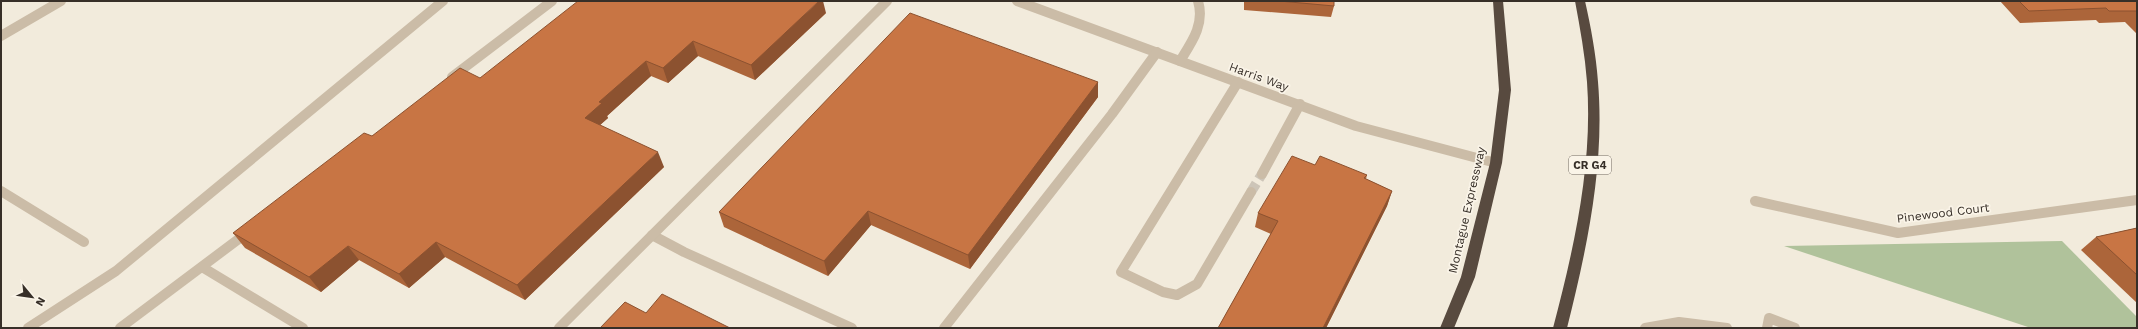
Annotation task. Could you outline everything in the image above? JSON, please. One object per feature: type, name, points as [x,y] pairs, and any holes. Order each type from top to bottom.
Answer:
[{"type":"highway","name":"Montague Expressway","points":[[1447,328],[1468,277],[1496,163],[1505,90],[1498,1]]},
{"type":"highway","name":"CR G4","points":[[1560,328],[1574,278],[1589,194],[1594,106],[1585,21],[1580,1]]},
{"type":"street","points":[[1,36],[61,1]]},
{"type":"street","points":[[28,328],[116,271],[443,1]]},
{"type":"street","points":[[446,82],[552,1]]},
{"type":"street","points":[[559,328],[887,1]]},
{"type":"street","name":"Harris Way","points":[[1017,1],[1041,5],[1180,61],[1300,104],[1356,126],[1496,163]]},
{"type":"street","points":[[1180,61],[1198,32],[1203,11],[1198,1]]},
{"type":"street","points":[[944,328],[1112,114],[1157,52]]},
{"type":"street","points":[[1238,82],[1120,272],[1163,292],[1177,295],[1197,284],[1251,192]]},
{"type":"street","points":[[1262,174],[1300,104]]},
{"type":"street","points":[[1,191],[84,242]]},
{"type":"street","name":"Pinewood Court","points":[[1755,201],[1898,233],[2137,200]]},
{"type":"street","points":[[120,328],[258,225]]},
{"type":"street","points":[[652,235],[684,252],[852,328]]},
{"type":"street","points":[[202,268],[303,328]]},
{"type":"street","points":[[1767,328],[1769,318],[1795,328]]},
{"type":"street","points":[[1645,328],[1679,322],[1727,328]]},
{"type":"green space","points":[[2062,241],[2137,317],[2137,328],[2031,328],[1784,246]]},
{"type":"building","points":[[578,1],[819,1],[751,65],[693,41],[663,68],[646,61],[599,102],[602,103],[585,118],[658,152],[517,285],[436,242],[399,274],[348,246],[309,277],[233,233],[364,133],[372,136],[460,68],[480,78]]},
{"type":"building","points":[[1279,1],[1334,1],[1334,6]]},
{"type":"building","points":[[2019,1],[2137,1],[2137,12],[2109,11],[2106,8],[2029,11]]},
{"type":"building","points":[[910,13],[1098,82],[968,255],[868,211],[824,261],[719,212]]},
{"type":"building","points":[[1292,156],[1315,165],[1320,156],[1367,175],[1364,178],[1392,191],[1323,328],[1218,328],[1278,221],[1258,213]]},
{"type":"building","points":[[2137,228],[2137,275],[2096,237]]},
{"type":"building","points":[[662,294],[730,328],[600,328],[625,302],[646,313]]},
{"type":"tunnel","points":[[1251,192],[1262,174]]}]
